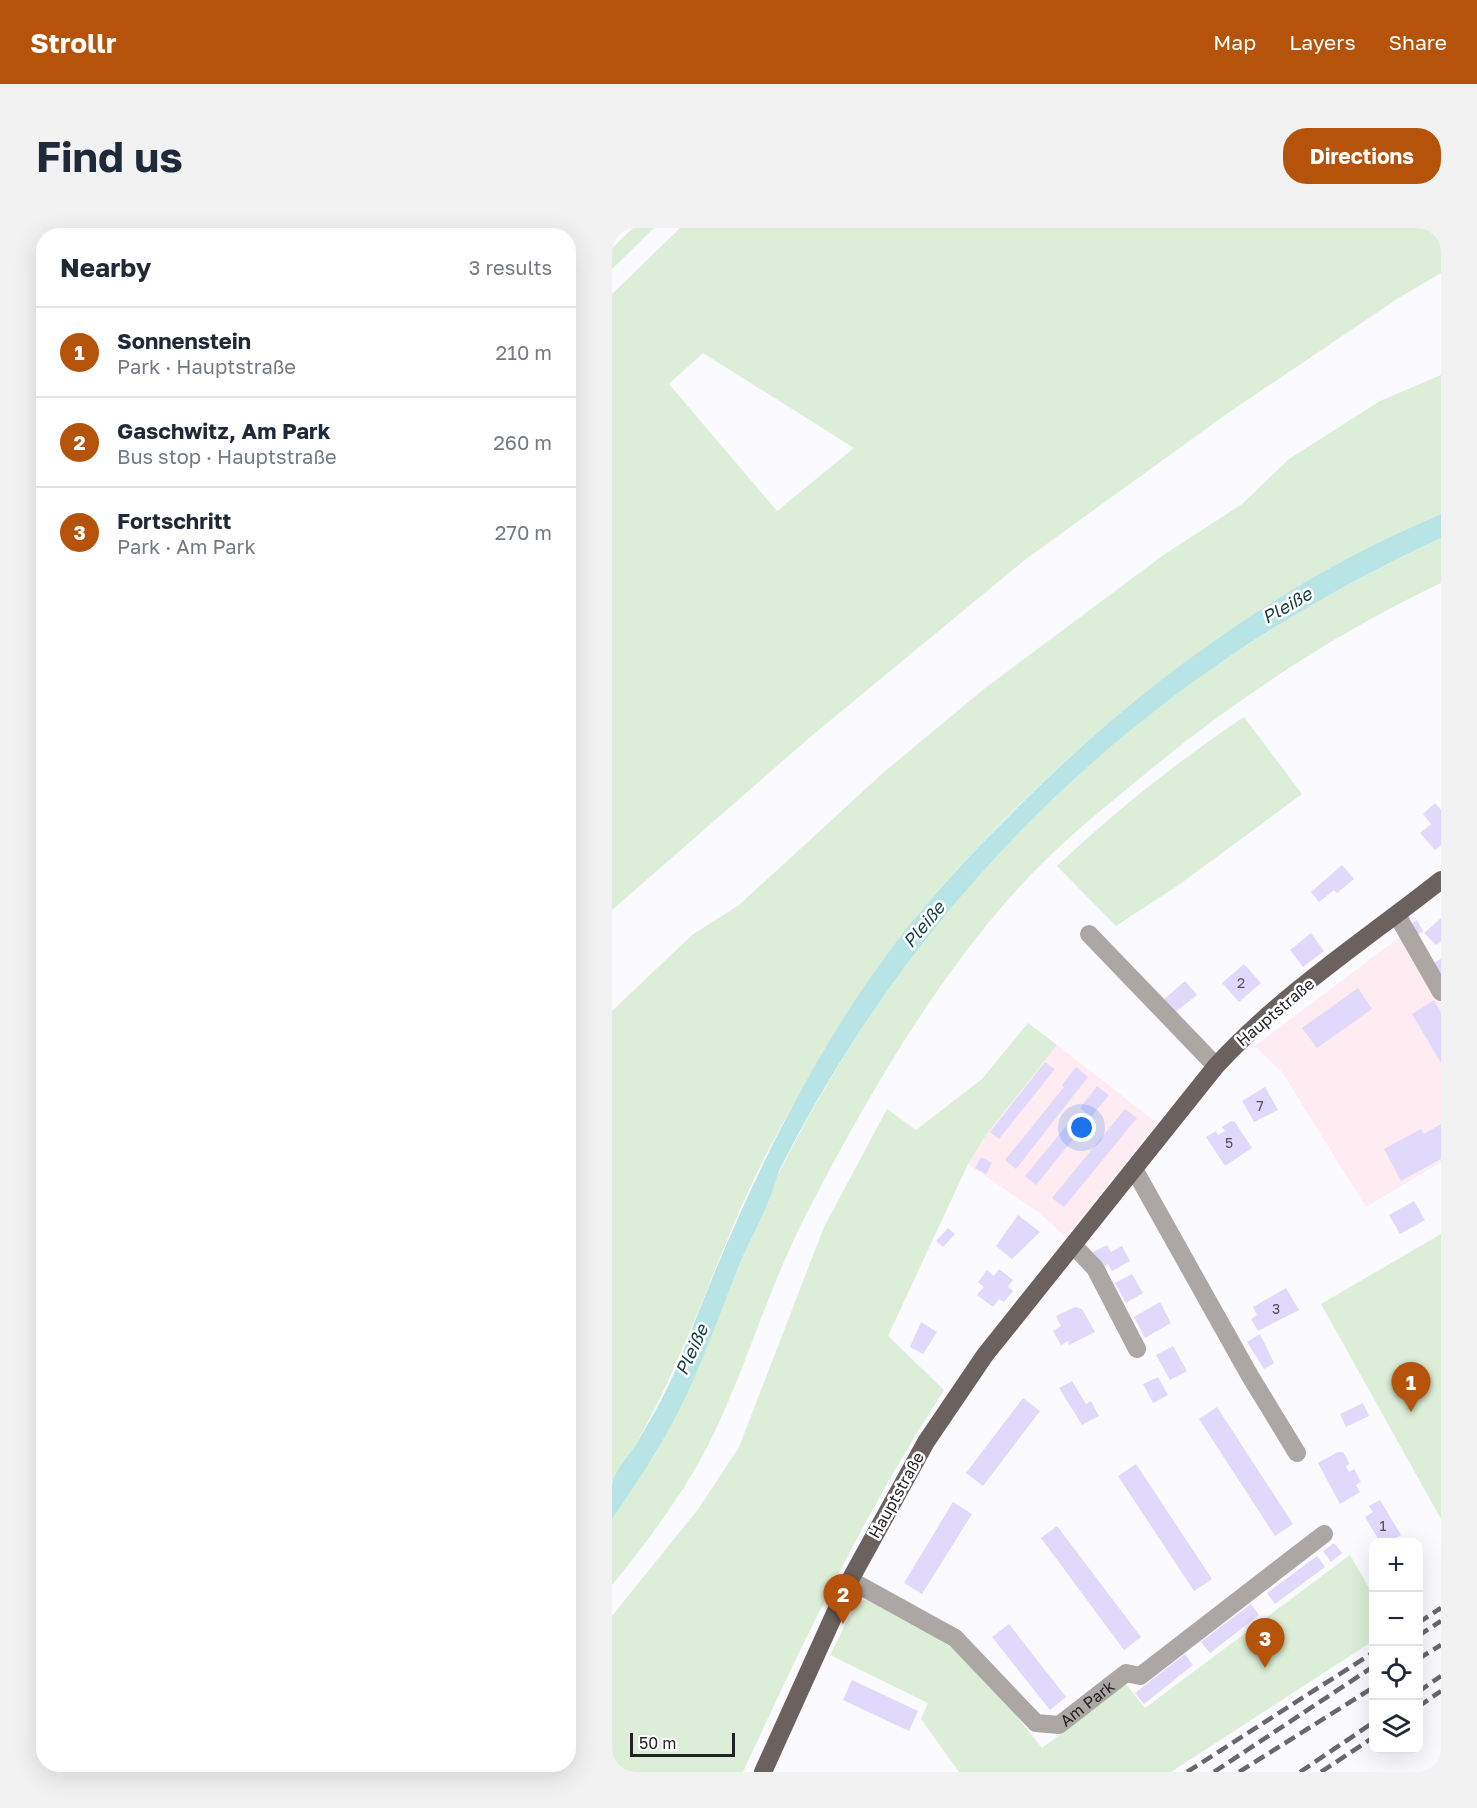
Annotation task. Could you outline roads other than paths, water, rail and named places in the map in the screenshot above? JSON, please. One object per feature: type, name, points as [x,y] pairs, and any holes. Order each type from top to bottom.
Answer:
[{"type":"main road","name":"Hauptstraße","points":[[763,1772],[850,1580],[893,1497],[926,1442],[985,1355],[1216,1066],[1274,1010],[1441,880]]},
{"type":"street","points":[[1397,915],[1441,992]]},
{"type":"street","points":[[1089,934],[1216,1066]]},
{"type":"street","points":[[1134,1169],[1250,1376],[1298,1453]]},
{"type":"street","points":[[1073,1245],[1095,1268],[1137,1349]]},
{"type":"street","name":"Am Park","points":[[850,1580],[955,1638],[1036,1724],[1059,1725],[1126,1672],[1140,1676],[1324,1534]]},
{"type":"water","name":"Pleiße","points":[[1441,514],[1441,538],[1335,592],[1236,653],[1143,720],[1057,796],[977,878],[905,967],[839,1063],[781,1167],[702,1360],[678,1412],[655,1453],[612,1519],[613,1479],[645,1429],[668,1387],[744,1204],[792,1107],[847,1013],[911,923],[966,860],[1025,800],[1119,714],[1168,675],[1219,637],[1272,602],[1383,540]]},
{"type":"railway","points":[[1423,1620],[1441,1608]]},
{"type":"railway","points":[[1423,1633],[1441,1621]]},
{"type":"railway","points":[[1423,1656],[1441,1645]]},
{"type":"railway","points":[[1187,1772],[1369,1655]]},
{"type":"railway","points":[[1214,1772],[1369,1669]]},
{"type":"railway","points":[[1423,1689],[1441,1676]]},
{"type":"railway","points":[[1239,1772],[1369,1690]]},
{"type":"railway","points":[[1423,1704],[1441,1691]]},
{"type":"railway","points":[[1300,1772],[1369,1725]]},
{"type":"railway","points":[[1321,1772],[1369,1740]]},
{"type":"place","name":"Sonnenstein","points":[[1411,1412]]},
{"type":"place","name":"Gaschwitz, Am Park","points":[[843,1624]]},
{"type":"place","name":"Fortschritt","points":[[1265,1668]]}]
